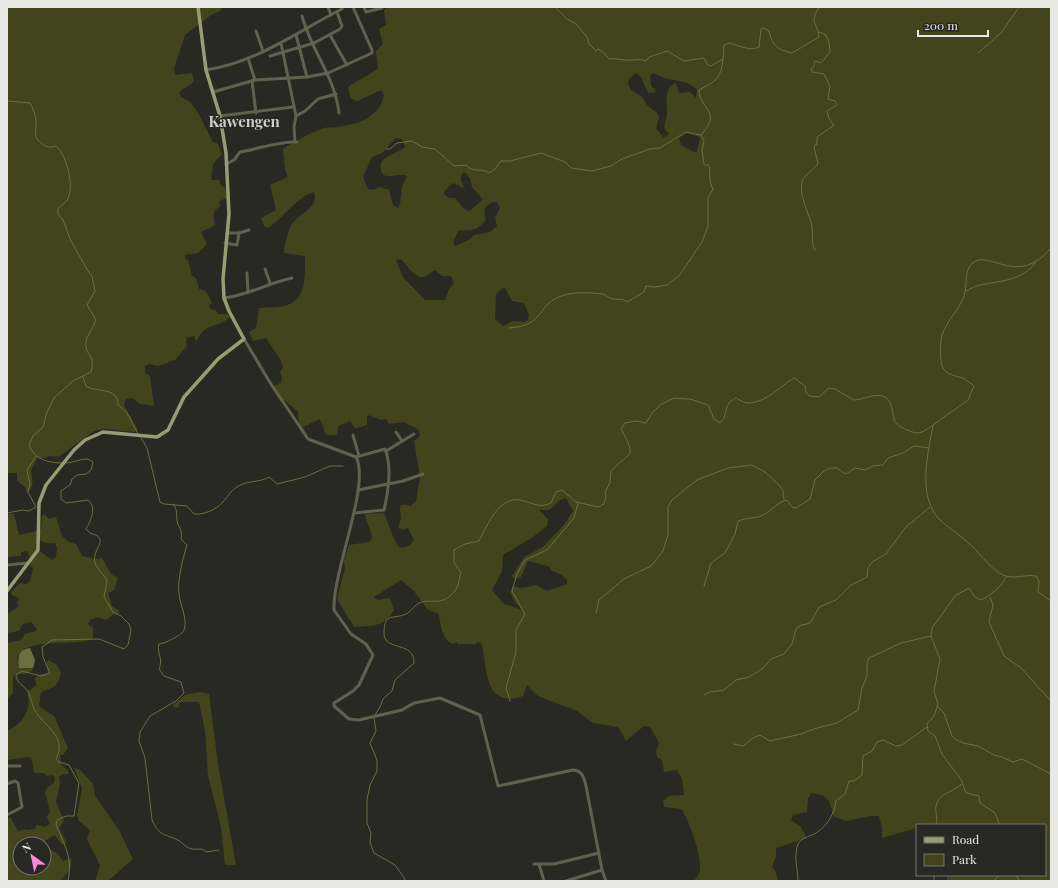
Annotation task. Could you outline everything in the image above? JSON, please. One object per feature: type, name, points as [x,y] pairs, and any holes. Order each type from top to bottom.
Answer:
[{"type":"main road","points":[[7,591],[39,547],[41,498],[47,482],[65,459],[85,440],[103,432],[157,437],[166,432],[184,397],[218,359],[244,339],[229,311],[224,298],[222,279],[229,199],[226,164],[220,116],[206,70],[198,7]]},
{"type":"street","points":[[328,7],[331,15]]},
{"type":"street","points":[[206,70],[221,68],[248,58],[281,43],[346,7]]},
{"type":"street","points":[[213,92],[254,81],[307,77],[328,73],[347,66],[372,52],[358,15],[353,7]]},
{"type":"street","points":[[364,7],[366,12]]},
{"type":"street","points":[[358,15],[382,8]]},
{"type":"street","points":[[270,56],[314,44],[342,27],[337,12]]},
{"type":"street","points":[[302,16],[328,73],[336,94],[339,113]]},
{"type":"street","points":[[256,31],[263,51]]},
{"type":"street","points":[[330,34],[347,66]]},
{"type":"street","points":[[296,35],[307,77]]},
{"type":"street","points":[[226,164],[234,160],[240,152],[266,147],[276,143],[296,142],[294,127],[296,116],[293,108],[281,43]]},
{"type":"street","points":[[248,58],[254,81],[253,103],[256,113]]},
{"type":"street","points":[[296,116],[305,111],[318,99],[336,94]]},
{"type":"street","points":[[220,116],[256,113],[280,108],[293,108]]},
{"type":"street","points":[[227,233],[239,233],[249,230]]},
{"type":"street","points":[[225,243],[237,245],[239,233]]},
{"type":"street","points":[[265,269],[270,283]]},
{"type":"street","points":[[247,272],[248,292]]},
{"type":"street","points":[[224,298],[248,292],[270,283],[292,278]]},
{"type":"street","points":[[244,339],[269,381],[308,439],[358,456],[384,449],[386,451],[414,434]]},
{"type":"street","points":[[396,432],[402,441]]},
{"type":"street","points":[[353,435],[360,469],[358,490],[354,513],[342,555],[334,611],[351,634],[366,644],[373,655],[359,685],[334,706],[349,719],[359,720],[402,710],[414,703],[436,698],[477,712],[480,716],[496,783],[500,787],[573,770],[580,772],[586,786],[602,870],[606,881]]},
{"type":"street","points":[[354,513],[384,510],[388,483],[386,451]]},
{"type":"street","points":[[358,490],[412,478],[423,474]]},
{"type":"street","points":[[7,565],[28,563]]},
{"type":"street","points":[[7,766],[20,766]]},
{"type":"street","points":[[7,784],[17,782],[22,807],[7,815]]},
{"type":"street","points":[[534,864],[554,864],[599,853]]},
{"type":"street","points":[[539,864],[544,881]]},
{"type":"street","points":[[566,881],[602,870]]},
{"type":"green space","points":[[7,7],[222,7],[220,11],[211,15],[185,35],[174,68],[175,75],[192,73],[194,82],[179,92],[181,97],[190,102],[197,111],[213,142],[218,144],[222,154],[213,164],[211,180],[219,180],[221,186],[225,187],[227,198],[219,201],[220,206],[214,214],[215,225],[201,232],[207,244],[198,253],[185,255],[185,259],[188,260],[192,276],[196,278],[199,289],[206,291],[212,303],[209,305],[210,309],[215,310],[218,314],[228,314],[230,317],[225,321],[205,330],[196,341],[194,336],[186,338],[187,346],[175,360],[158,366],[149,364],[145,366],[145,373],[150,376],[154,406],[139,404],[133,398],[126,399],[124,405],[138,430],[134,432],[105,429],[94,431],[58,457],[48,456],[47,458],[38,458],[31,470],[32,485],[30,491],[27,493],[25,487],[17,481],[17,473],[7,473]]},
{"type":"green space","points":[[388,7],[1051,7],[1051,881],[947,881],[947,876],[1046,876],[1046,824],[916,824],[916,828],[882,838],[882,828],[879,816],[846,821],[833,816],[831,806],[825,797],[811,793],[808,799],[807,812],[793,815],[791,820],[800,826],[807,838],[776,848],[776,856],[772,867],[776,872],[778,881],[694,881],[700,871],[700,864],[697,848],[688,822],[682,809],[664,807],[663,801],[669,796],[684,795],[682,779],[677,770],[664,772],[662,760],[657,757],[656,751],[659,743],[650,727],[644,726],[626,741],[618,727],[593,723],[577,711],[538,696],[527,685],[523,696],[510,699],[501,697],[494,692],[490,684],[482,644],[477,642],[476,644],[457,644],[457,642],[453,644],[449,641],[442,630],[438,613],[428,610],[414,591],[401,580],[374,597],[378,600],[390,598],[394,610],[386,620],[382,623],[354,627],[337,599],[345,568],[344,561],[349,545],[369,542],[372,538],[365,514],[384,513],[394,539],[399,547],[408,546],[414,540],[408,528],[403,530],[398,527],[401,518],[401,505],[411,506],[416,501],[420,477],[414,441],[420,436],[418,429],[403,422],[389,424],[386,419],[381,420],[373,418],[370,415],[367,417],[367,425],[355,428],[350,421],[338,426],[337,435],[326,435],[320,419],[303,427],[306,433],[302,434],[299,429],[298,412],[284,400],[281,402],[271,387],[281,383],[282,377],[280,372],[283,367],[280,359],[266,338],[253,341],[249,332],[256,328],[259,308],[279,307],[290,304],[300,295],[304,283],[305,256],[284,253],[284,249],[288,233],[293,223],[314,203],[314,192],[301,198],[268,228],[264,226],[261,218],[276,210],[270,185],[288,177],[285,170],[283,149],[303,137],[324,128],[345,126],[360,122],[378,109],[384,95],[381,90],[358,101],[351,99],[348,87],[378,68],[376,51],[383,44],[379,29],[386,25],[384,10]],"holes":[[[636,73],[641,77],[648,93],[656,92],[651,85],[650,76],[653,73],[664,78],[687,83],[697,89],[696,98],[690,92],[679,93],[676,83],[669,88],[666,101],[667,114],[664,125],[665,130],[669,134],[664,138],[656,128],[659,118],[658,114],[647,105],[642,97],[631,90],[628,84],[629,79]],[[687,133],[700,137],[697,152],[694,152],[681,145],[679,138]],[[396,138],[402,139],[405,147],[385,158],[381,165],[382,173],[384,175],[407,176],[402,187],[400,204],[398,208],[393,205],[389,190],[379,187],[374,190],[368,189],[363,177],[372,157],[382,153]],[[464,172],[470,178],[472,187],[483,200],[469,211],[463,208],[455,198],[449,198],[444,194],[445,190],[453,183],[464,188],[461,180],[462,173]],[[493,202],[497,202],[500,208],[495,218],[497,226],[490,232],[474,235],[469,240],[455,246],[453,242],[458,231],[476,229],[486,220],[484,212],[485,208]],[[401,259],[411,271],[420,277],[423,277],[435,270],[442,276],[451,276],[454,284],[449,289],[445,300],[425,300],[403,277],[396,260]],[[502,288],[505,288],[512,301],[524,303],[529,315],[528,319],[525,322],[513,321],[503,326],[495,319],[496,294]],[[566,498],[573,511],[563,526],[543,547],[524,557],[512,576],[515,579],[521,577],[528,561],[548,566],[552,571],[562,575],[567,580],[567,584],[547,591],[536,585],[522,588],[513,586],[510,592],[514,601],[522,610],[504,604],[492,590],[502,571],[503,555],[533,537],[547,526],[548,519],[539,510],[548,510]]]},
{"type":"green space","points":[[7,514],[14,514],[19,535],[41,530],[42,516],[44,514],[49,519],[56,517],[62,536],[69,542],[76,544],[82,556],[98,559],[102,558],[111,574],[118,578],[114,590],[108,593],[112,606],[119,611],[119,614],[114,614],[106,620],[98,617],[90,620],[88,624],[93,628],[93,639],[75,642],[41,644],[31,646],[22,651],[17,657],[19,668],[33,668],[32,671],[25,674],[16,674],[13,677],[13,693],[7,699],[7,643],[21,640],[25,634],[36,631],[37,629],[31,622],[23,624],[19,631],[7,633],[7,614],[19,606],[17,603],[19,598],[12,595],[11,592],[20,583],[26,584],[30,581],[33,568],[30,566],[31,561],[27,551],[21,552],[21,556],[7,557]],"holes":[[[38,539],[45,543],[55,543],[57,548],[56,557],[52,560],[37,549]]]},
{"type":"green space","points":[[48,660],[57,665],[61,673],[58,682],[54,687],[41,692],[39,706],[54,716],[68,748],[63,755],[60,755],[61,764],[68,771],[68,774],[62,774],[59,777],[60,783],[56,802],[64,821],[59,828],[67,843],[62,845],[55,835],[52,837],[12,836],[12,876],[52,876],[52,851],[58,854],[63,861],[71,858],[71,865],[69,871],[60,881],[7,881],[7,819],[10,817],[18,831],[35,829],[37,825],[46,827],[50,823],[47,817],[50,811],[45,792],[47,788],[54,783],[55,777],[52,775],[47,776],[44,773],[34,773],[32,760],[29,757],[7,760],[7,731],[18,724],[25,715],[28,704],[27,691],[36,686],[35,678],[39,675],[48,673],[46,665]]},
{"type":"green space","points":[[200,692],[209,694],[218,764],[236,865],[225,865],[221,827],[208,776],[205,731],[199,702],[180,702],[178,708],[174,707],[173,705],[185,695]]},
{"type":"green space","points":[[74,767],[80,770],[93,784],[95,796],[119,830],[133,859],[108,881],[95,881],[100,865],[87,839],[90,830],[79,821],[77,815],[82,789]]},
{"type":"shaded area","points":[[30,648],[35,660],[33,668],[19,668],[19,655],[26,649]]},
{"type":"waterway","points":[[555,7],[567,19],[576,24],[587,37],[589,44],[596,51],[598,49],[609,59],[646,61],[649,57],[667,51],[684,61],[704,58],[707,64],[711,66],[723,59]]},
{"type":"waterway","points":[[701,135],[707,127],[710,120],[710,115],[700,97],[699,90],[717,79],[721,70],[724,45],[729,43],[752,49],[759,47],[761,29],[764,28],[769,31],[772,41],[776,46],[792,53],[819,37],[814,22],[814,17],[819,7]]},
{"type":"waterway","points":[[978,53],[1001,33],[1019,7]]},
{"type":"waterway","points":[[815,250],[812,226],[801,190],[803,179],[818,164],[814,146],[817,144],[817,137],[834,125],[829,119],[827,111],[837,105],[835,101],[828,99],[830,86],[824,74],[812,72],[811,70],[815,61],[821,63],[830,52],[829,42],[825,34],[819,32]]},
{"type":"waterway","points":[[7,101],[30,103],[34,110],[36,120],[35,132],[39,142],[51,147],[56,146],[60,150],[69,172],[70,188],[67,200],[58,209],[58,214],[63,220],[71,241],[92,276],[95,291],[87,305],[96,320],[86,340],[87,351],[92,360],[91,372],[73,381],[54,398],[47,412],[43,427],[33,436],[29,445],[31,450],[38,457],[47,461],[62,463]]},
{"type":"waterway","points":[[386,149],[390,149],[397,143],[412,141],[422,147],[435,149],[454,166],[466,165],[469,168],[483,170],[489,173],[495,169],[501,161],[510,161],[541,153],[565,162],[571,168],[592,171],[611,166],[622,159],[650,149],[660,148],[686,132],[700,135]]},
{"type":"waterway","points":[[509,328],[522,326],[529,323],[536,318],[549,303],[567,294],[603,294],[609,298],[627,302],[644,292],[646,286],[655,287],[667,285],[679,276],[702,242],[708,226],[708,198],[713,189],[710,181],[710,169],[708,164],[706,166],[704,164],[702,150],[704,141],[701,135]]},
{"type":"waterway","points":[[1051,248],[1039,259],[1028,265],[1017,267],[1006,266],[981,260],[974,262],[969,268],[966,276],[965,293],[963,298],[942,335],[941,355],[942,366],[946,372],[965,379],[974,386],[968,400],[933,425],[926,474],[928,498],[932,509],[939,519],[968,542],[997,572],[1006,576],[1014,577],[1036,576],[1039,581],[1038,592],[1051,601]]},
{"type":"waterway","points":[[966,291],[978,285],[1011,279],[1025,273],[1036,261]]},
{"type":"waterway","points":[[83,377],[86,386],[110,392],[114,395],[117,399],[118,405],[127,413],[138,434]]},
{"type":"waterway","points":[[375,715],[383,699],[392,691],[395,680],[414,663],[413,656],[410,652],[389,643],[385,639],[384,627],[388,619],[408,613],[419,603],[443,600],[454,593],[461,573],[454,562],[454,550],[465,544],[479,541],[496,512],[508,501],[516,500],[544,505],[551,503],[556,492],[562,490],[576,502],[598,507],[604,504],[606,497],[605,493],[610,482],[611,471],[627,457],[630,451],[621,429],[625,423],[637,421],[646,423],[653,412],[660,405],[674,398],[690,399],[708,405],[714,419],[720,423],[723,420],[729,403],[736,398],[748,403],[761,400],[794,378],[805,386],[806,392],[809,396],[819,397],[829,388],[835,389],[854,400],[877,395],[885,397],[891,404],[896,423],[900,427],[912,432],[918,433],[925,431],[933,425]]},
{"type":"waterway","points":[[140,436],[147,448],[160,502],[164,504],[187,506],[194,514],[205,513],[213,510],[222,503],[233,490],[245,483],[269,477],[277,484],[305,477],[330,466],[343,466]]},
{"type":"waterway","points":[[704,586],[711,563],[725,553],[735,534],[738,521],[763,515],[783,501],[787,500],[792,507],[796,508],[810,499],[815,480],[824,471],[830,468],[837,468],[846,474],[855,468],[865,470],[873,466],[883,465],[888,458],[903,453],[914,446],[929,448]]},
{"type":"waterway","points":[[7,513],[23,510],[29,511],[36,507],[28,492],[30,484],[27,470],[36,456]]},
{"type":"waterway","points":[[66,463],[84,459],[93,462],[91,470],[86,474],[77,475],[72,479],[70,485],[61,491],[61,499],[66,503],[88,500],[91,503],[93,510],[90,522],[86,529],[90,533],[100,538],[95,563],[107,581],[104,597],[113,612],[121,616],[129,624],[131,630],[128,645],[124,649],[99,639],[52,640],[42,647],[43,657],[50,673],[41,676],[22,671],[16,675],[17,680],[28,692],[34,709],[57,738],[59,751],[56,759],[59,762],[69,765],[79,783],[74,816],[66,816],[57,820],[56,824],[69,857],[68,881]]},
{"type":"waterway","points":[[596,613],[599,600],[624,579],[651,566],[663,551],[668,535],[668,507],[672,500],[697,480],[728,468],[752,465],[765,472],[779,485],[783,491],[784,500]]},
{"type":"waterway","points":[[510,701],[506,688],[516,652],[516,630],[525,614],[512,591],[517,574],[525,560],[547,550],[574,518],[578,503]]},
{"type":"waterway","points":[[173,504],[175,506],[181,531],[181,539],[187,545],[179,582],[185,626],[183,632],[177,637],[159,644],[158,651],[161,662],[159,669],[164,676],[181,682],[184,693],[176,701],[150,716],[140,732],[139,741],[145,758],[152,820],[158,830],[163,834],[178,840],[186,847],[201,849],[206,852],[219,850]]},
{"type":"waterway","points":[[704,695],[710,692],[724,690],[736,680],[749,677],[762,669],[771,659],[784,654],[792,644],[796,629],[801,625],[811,622],[819,607],[836,600],[851,585],[867,577],[868,568],[872,562],[886,554],[906,527],[930,507]]},
{"type":"waterway","points":[[1000,824],[995,813],[980,803],[979,796],[967,793],[965,791],[962,781],[942,754],[935,736],[928,731],[927,724],[934,716],[938,704],[934,691],[940,659],[931,636],[932,628],[956,595],[969,588],[975,597],[981,600],[999,587],[1006,577]]},
{"type":"waterway","points":[[990,597],[993,605],[989,622],[1004,656],[1021,668],[1051,701]]},
{"type":"waterway","points":[[734,744],[743,746],[753,738],[760,735],[770,741],[801,734],[837,723],[858,710],[862,688],[867,676],[867,663],[869,658],[901,643],[931,636]]},
{"type":"waterway","points":[[938,707],[944,713],[952,736],[955,739],[963,743],[978,746],[994,755],[1013,762],[1022,759],[1051,774]]},
{"type":"waterway","points":[[374,718],[376,731],[370,743],[377,760],[377,771],[370,785],[367,800],[367,823],[371,833],[370,842],[374,853],[395,865],[405,879],[404,881]]},
{"type":"waterway","points":[[798,881],[796,856],[798,844],[802,840],[816,833],[827,823],[832,815],[836,801],[845,794],[849,781],[854,781],[862,775],[863,756],[872,751],[877,742],[883,740],[896,746],[902,745],[927,727]]},
{"type":"waterway","points":[[936,824],[937,802],[943,795],[962,784]]},
{"type":"waterway","points":[[934,876],[934,881]]},
{"type":"waterway","points":[[994,881],[998,876]]},
{"type":"waterway","points":[[1016,876],[1019,881]]},
{"type":"district","name":"Kawengen","points":[[244,122]]}]
